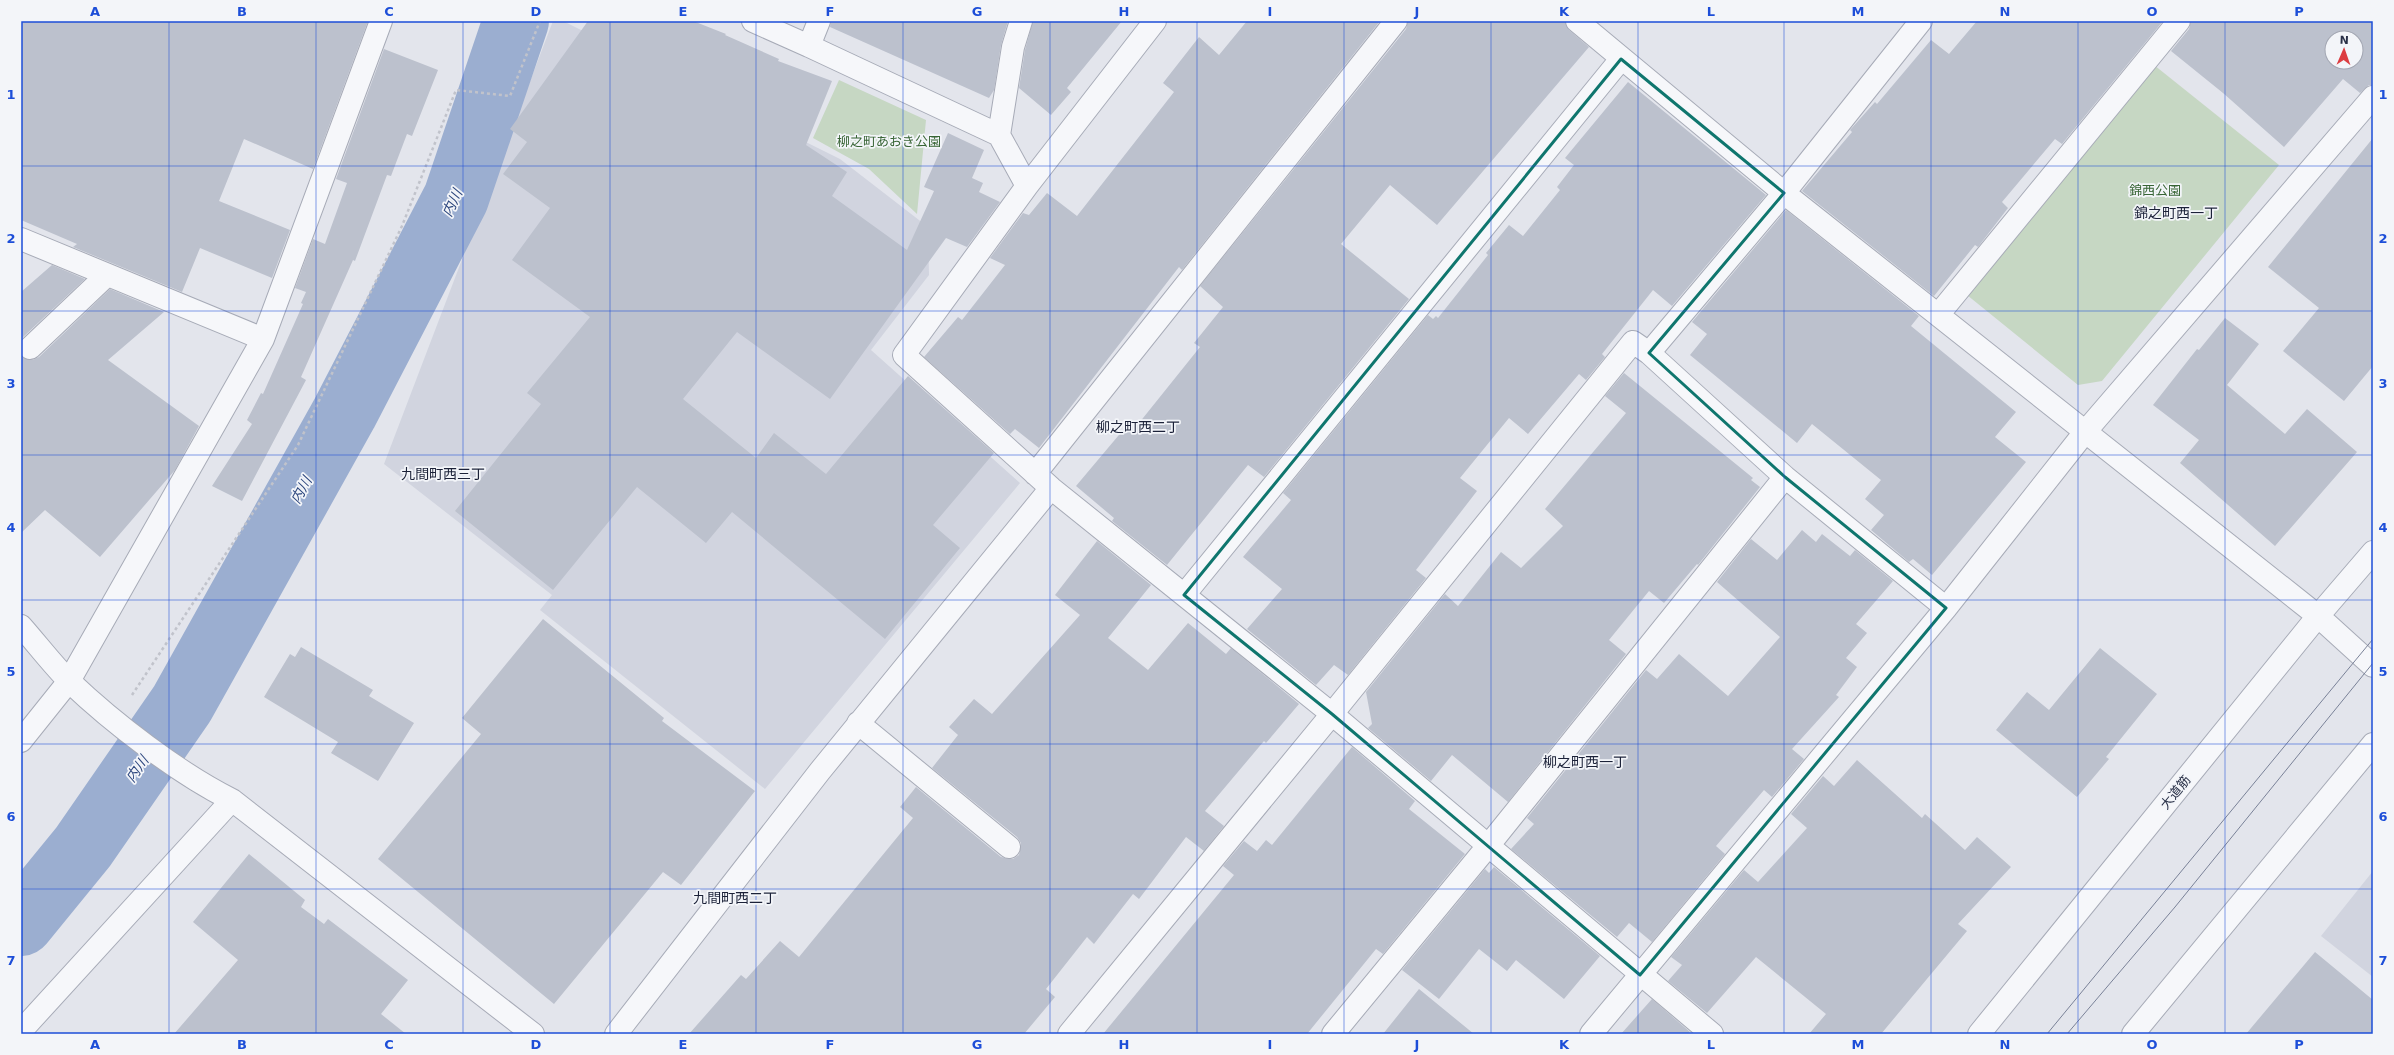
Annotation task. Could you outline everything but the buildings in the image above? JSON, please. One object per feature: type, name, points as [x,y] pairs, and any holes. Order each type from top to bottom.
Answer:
[{"type":"street","points":[[21,741],[68,681],[263,339],[381,21]]},
{"type":"street","points":[[753,21],[999,136],[1026,186]]},
{"type":"street","points":[[808,46],[819,21]]},
{"type":"street","points":[[999,136],[1013,47],[1021,21]]},
{"type":"street","points":[[1155,21],[1026,186],[904,355],[1051,488],[1332,714],[1640,975],[1712,1034]]},
{"type":"street","points":[[1035,474],[1396,21]]},
{"type":"street","points":[[1577,21],[1784,193],[2318,616],[2373,666]]},
{"type":"street","points":[[1648,353],[1784,193],[1921,21]]},
{"type":"street","points":[[1938,315],[2179,21]]},
{"type":"street","points":[[1184,595],[1621,59]]},
{"type":"street","points":[[1592,1034],[1946,608],[2085,432],[2373,97]]},
{"type":"street","points":[[21,239],[263,339]]},
{"type":"street","points":[[30,348],[107,275]]},
{"type":"street","points":[[1069,1034],[1332,714],[1633,342],[1648,353],[1785,477],[1946,608]]},
{"type":"street","points":[[1333,1034],[1488,846],[1785,477]]},
{"type":"street","points":[[616,1034],[858,723],[1051,488]]},
{"type":"street","name":"大道筋","points":[[1979,1034],[2318,616],[2373,552]]},
{"type":"street","points":[[21,626],[68,681],[121,725],[203,786],[232,800],[533,1034]]},
{"type":"street","points":[[858,723],[1008,847]]},
{"type":"street","points":[[2133,1034],[2373,744]]},
{"type":"street","points":[[21,1031],[232,800]]},
{"type":"path","points":[[128,700],[298,445],[402,226],[456,90],[510,96],[540,21]]},
{"type":"highlighted area","points":[[1621,59],[1784,193],[1649,353],[1785,477],[1946,608],[1640,975],[1332,714],[1184,595]]},
{"type":"shaded area","points":[[553,21],[563,21],[840,159],[928,227],[929,275],[871,350],[1020,483],[765,789],[540,610],[552,595],[384,464]]},
{"type":"shaded area","points":[[2373,871],[2373,977],[2321,936]]},
{"type":"green space","name":"錦西公園","points":[[2154,65],[2279,165],[2102,381],[2078,385],[1967,295]]},
{"type":"green space","name":"柳之町あおき公園","points":[[839,80],[926,120],[917,214],[869,169],[813,138]]},
{"type":"water","points":[[176,701],[190,707],[177,722],[121,833],[21,954],[21,877],[157,712]]},
{"type":"pier","points":[[150,718],[173,735],[146,788],[113,763]]},
{"type":"waterway","name":"内川","points":[[21,923],[83,847],[182,704],[345,412],[456,198],[516,21]]},
{"type":"tram line","points":[[2047,1034],[2373,639]]},
{"type":"tram line","points":[[2067,1034],[2175,907],[2373,663]]},
{"type":"district","name":"錦之町西一丁","points":[[2176,213]]},
{"type":"district","name":"柳之町西二丁","points":[[1138,427]]},
{"type":"district","name":"九間町西三丁","points":[[443,474]]},
{"type":"district","name":"柳之町西一丁","points":[[1585,762]]},
{"type":"district","name":"九間町西二丁","points":[[735,898]]}]
